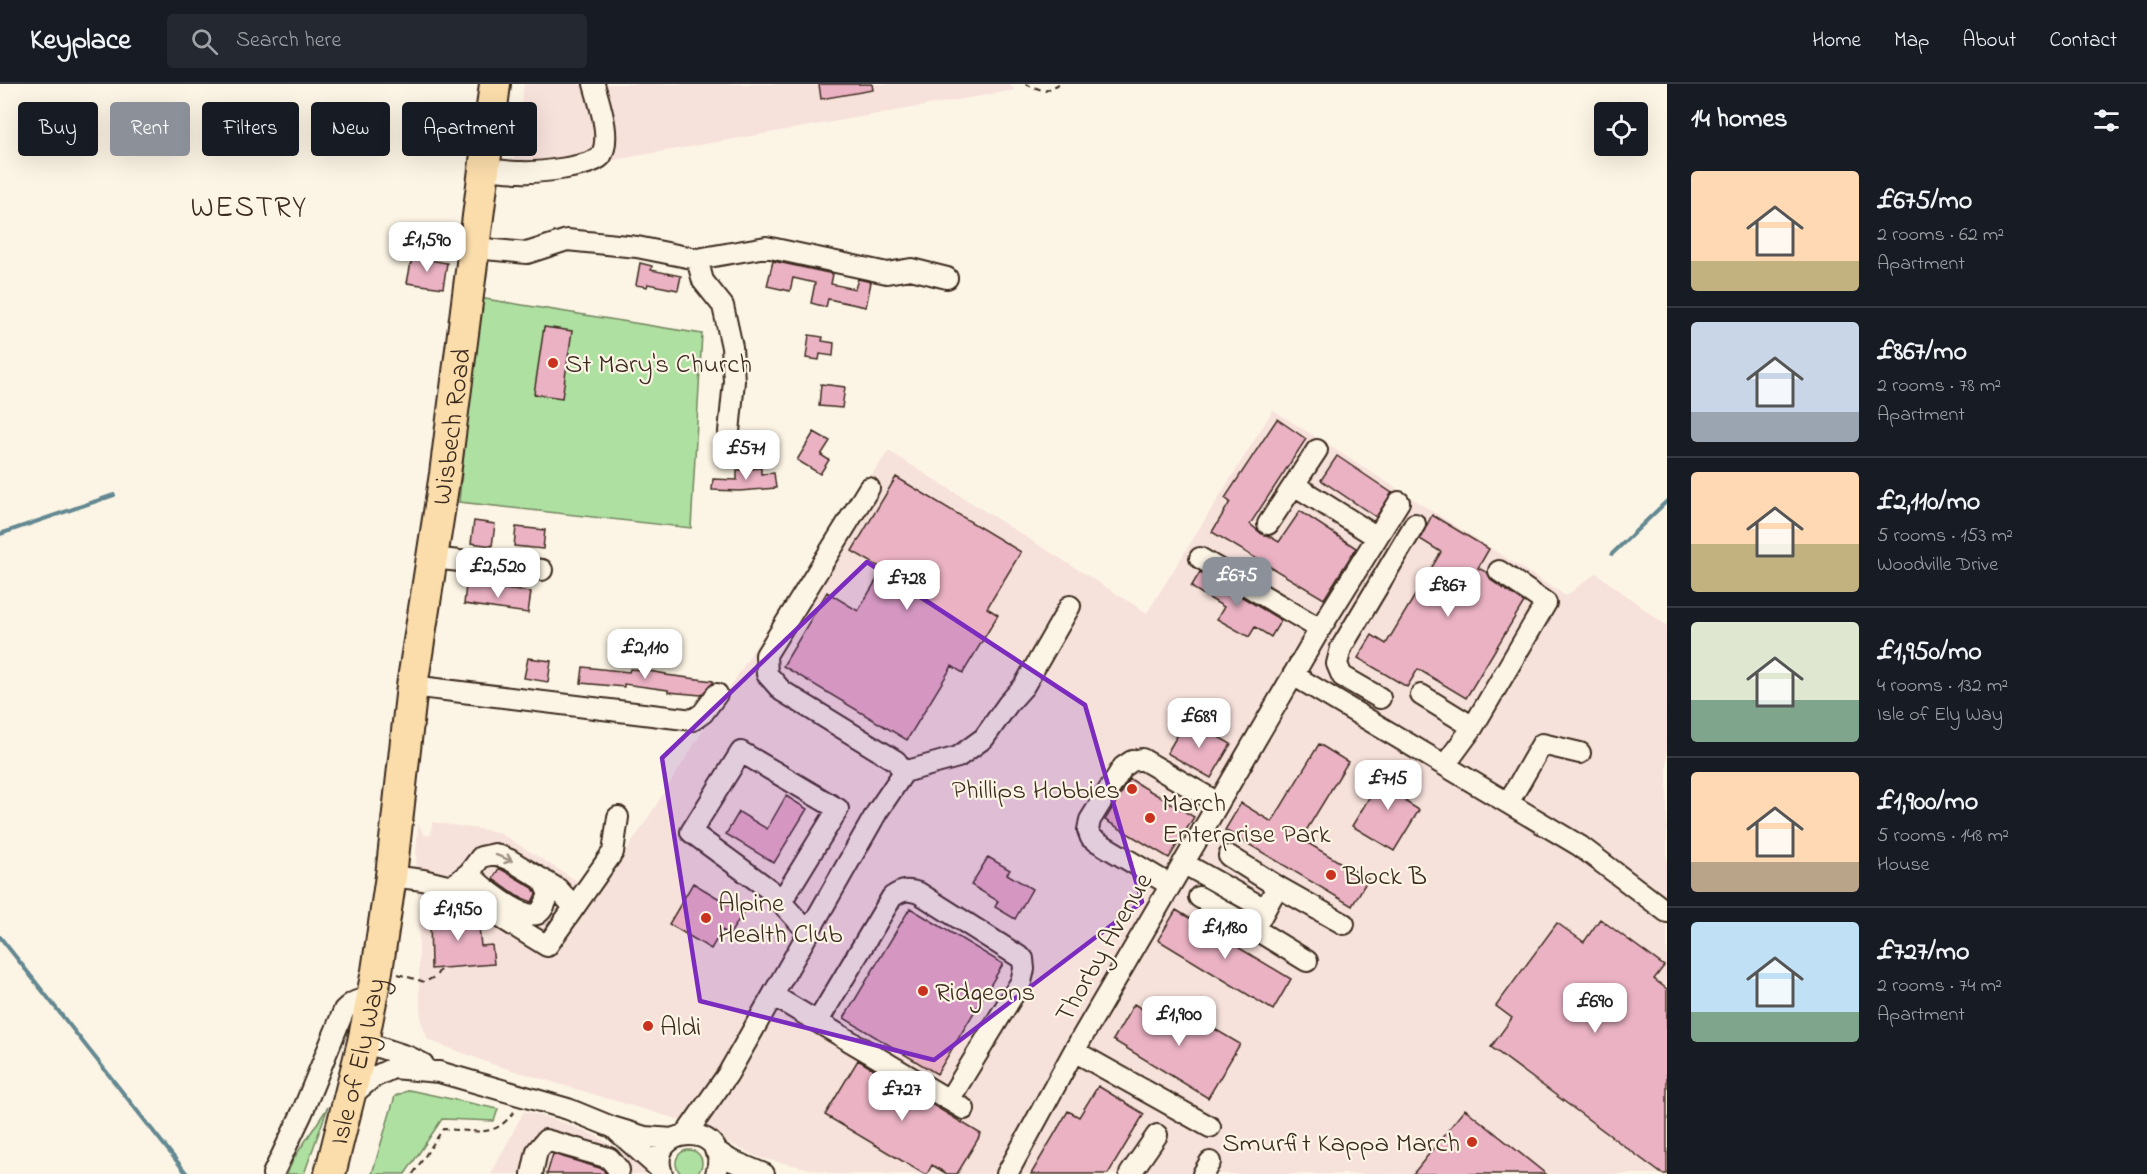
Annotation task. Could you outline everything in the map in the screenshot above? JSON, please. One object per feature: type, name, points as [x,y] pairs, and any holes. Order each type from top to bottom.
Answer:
[{"type":"highway","name":"Wisbech Road","points":[[391,876],[412,686],[445,474],[495,84]]},
{"type":"highway","name":"Isle of Ely Way","points":[[330,1174],[363,1042],[391,876]]},
{"type":"street","points":[[484,169],[523,172],[596,162],[602,155],[605,127],[594,84]]},
{"type":"street","points":[[474,248],[527,253],[567,240],[637,247],[697,259],[766,248],[887,273],[910,270],[947,278]]},
{"type":"street","points":[[697,259],[703,281],[723,306],[732,347],[734,381],[728,442]]},
{"type":"street","points":[[1268,524],[1317,450]]},
{"type":"street","points":[[1294,485],[1377,537]]},
{"type":"street","points":[[869,488],[766,655],[767,674],[782,691],[896,761],[904,772]]},
{"type":"street","name":"Thorby Avenue","points":[[1007,1174],[1074,1051],[1170,885],[1320,629],[1399,502]]},
{"type":"street","points":[[1380,698],[1342,676],[1337,664],[1341,648],[1415,524]]},
{"type":"street","points":[[432,558],[542,570]]},
{"type":"street","points":[[1200,558],[1320,629]]},
{"type":"street","points":[[1445,765],[1473,727],[1546,603],[1499,572]]},
{"type":"street","points":[[662,1172],[660,1162],[663,1149],[679,1136],[709,1102],[728,1074],[877,812],[904,772],[958,758],[958,747],[984,738],[1024,686],[1070,606]]},
{"type":"street","points":[[1293,675],[1580,846],[1667,912]]},
{"type":"street","points":[[1342,704],[1356,684]]},
{"type":"street","points":[[412,686],[693,720],[703,713],[717,694]]},
{"type":"street","points":[[1421,695],[1473,727]]},
{"type":"street","points":[[1508,802],[1542,744],[1580,753]]},
{"type":"street","points":[[781,902],[838,809],[741,752],[691,832],[770,890],[809,933]]},
{"type":"street","points":[[1170,885],[1091,838],[1088,830],[1090,820],[1123,767],[1132,761],[1142,759],[1218,803]]},
{"type":"street","points":[[391,876],[423,880],[451,887],[547,946],[613,852],[618,817]]},
{"type":"street","points":[[451,887],[469,873],[481,857],[495,854],[510,860],[558,889],[574,907]]},
{"type":"street","points":[[1229,856],[1344,924]]},
{"type":"street","points":[[1183,863],[1265,909]]},
{"type":"street","points":[[469,873],[486,891],[527,915],[538,914],[544,906],[549,894],[543,879]]},
{"type":"street","points":[[1258,931],[1256,926],[1274,893],[1280,888]]},
{"type":"street","points":[[774,996],[957,1104],[1021,982],[1024,969],[1023,959],[919,893],[910,890],[900,891],[892,897],[818,1021]]},
{"type":"street","points":[[1199,897],[1307,961]]},
{"type":"street","points":[[273,1174],[302,1113],[344,1011],[374,985]]},
{"type":"street","points":[[363,1042],[409,1057],[439,1072],[568,1109],[612,1127],[645,1137],[700,1136],[730,1160],[764,1174]]},
{"type":"street","points":[[1074,1051],[1209,1127]]},
{"type":"street","points":[[351,1096],[372,1078],[393,1068],[439,1072]]},
{"type":"street","points":[[709,1102],[706,1128],[718,1163],[716,1174]]},
{"type":"street","points":[[612,1127],[662,1172]]},
{"type":"street","points":[[1130,1174],[1157,1135]]},
{"type":"street","points":[[532,1174],[537,1151],[546,1140],[609,1158],[619,1170],[618,1174]]},
{"type":"path","points":[[1025,84],[1045,91],[1059,84]]},
{"type":"path","points":[[374,985],[406,975],[425,982],[436,976],[441,968]]},
{"type":"path","points":[[413,1174],[443,1129],[492,1131],[506,1123],[519,1105],[522,1096]]},
{"type":"highlighted area","points":[[867,562],[1085,705],[1142,902],[934,1060],[700,1001],[662,758]]},
{"type":"shaded area","points":[[524,84],[1009,84],[1015,90],[511,178],[514,156],[537,156],[537,102],[522,102]]},
{"type":"shaded area","points":[[1273,410],[1566,596],[1596,573],[1667,626],[1667,1174],[834,1174],[760,1158],[683,1121],[495,1065],[428,1040],[421,1021],[419,987],[419,900],[416,856],[418,824],[424,835],[431,835],[432,822],[498,832],[599,892],[821,543],[889,451],[1147,613]]},
{"type":"shaded area","points":[[524,1111],[568,1124],[598,1137],[641,1163],[646,1174],[491,1174]]},
{"type":"green space","points":[[479,298],[702,334],[691,528],[459,502]]},
{"type":"green space","points":[[409,1090],[498,1109],[494,1121],[442,1119],[405,1174],[372,1174],[395,1096]]},
{"type":"green space","points":[[328,1107],[304,1174],[287,1174],[294,1158]]},
{"type":"green space","points":[[684,1151],[694,1151],[701,1158],[701,1168],[694,1175],[684,1175],[677,1168],[677,1158]]},
{"type":"building","points":[[819,84],[872,84],[873,90],[821,99]]},
{"type":"building","points":[[412,257],[447,263],[443,288],[407,283]]},
{"type":"building","points":[[773,261],[833,274],[831,284],[855,289],[858,279],[871,282],[866,307],[828,299],[826,307],[811,303],[815,283],[793,278],[790,291],[767,286]]},
{"type":"building","points":[[640,263],[652,266],[651,270],[681,276],[678,290],[648,284],[647,287],[636,285]]},
{"type":"building","name":"St Mary's Church","points":[[544,327],[572,331],[562,398],[534,394]]},
{"type":"building","points":[[809,335],[823,337],[822,341],[834,343],[833,356],[820,354],[819,360],[806,358]]},
{"type":"building","points":[[821,384],[845,387],[842,408],[819,406]]},
{"type":"building","points":[[1277,419],[1306,439],[1250,524],[1262,534],[1279,542],[1300,511],[1356,548],[1324,599],[1212,532],[1230,502],[1225,498]]},
{"type":"building","points":[[814,432],[830,441],[821,455],[829,460],[820,474],[797,460]]},
{"type":"building","points":[[1337,456],[1392,493],[1376,517],[1321,480]]},
{"type":"building","points":[[761,468],[761,474],[774,473],[776,488],[739,491],[712,490],[713,479],[737,480],[737,470]]},
{"type":"building","points":[[896,477],[1021,552],[987,608],[998,615],[963,673],[952,666],[907,740],[783,666],[827,592],[858,611],[883,569],[852,551]]},
{"type":"building","points":[[1432,515],[1489,549],[1478,568],[1488,573],[1492,581],[1524,602],[1466,698],[1418,669],[1407,687],[1358,658],[1372,635],[1386,644],[1441,552],[1420,539]]},
{"type":"building","points":[[474,521],[495,524],[492,546],[471,543]]},
{"type":"building","points":[[516,527],[545,530],[543,549],[514,546]]},
{"type":"building","points":[[1200,572],[1281,620],[1271,637],[1255,627],[1249,637],[1217,619],[1224,607],[1191,587]]},
{"type":"building","points":[[466,585],[531,592],[528,613],[464,604]]},
{"type":"building","points":[[528,658],[551,661],[548,682],[524,678]]},
{"type":"building","points":[[583,667],[629,672],[630,669],[643,670],[713,681],[713,683],[701,695],[624,684],[624,687],[581,683]]},
{"type":"building","points":[[1187,719],[1231,744],[1211,778],[1167,753]]},
{"type":"building","points":[[1319,744],[1348,762],[1301,839],[1368,879],[1352,906],[1225,830],[1241,803],[1272,822]]},
{"type":"building","points":[[1387,768],[1416,784],[1406,802],[1419,810],[1394,851],[1352,826]]},
{"type":"building","name":"March Enterprise Park","points":[[1130,779],[1194,817],[1169,858],[1105,820]]},
{"type":"building","points":[[786,796],[807,809],[774,863],[726,834],[739,812],[767,829]]},
{"type":"building","points":[[988,857],[1010,870],[1007,874],[1032,889],[1015,919],[995,907],[998,901],[971,885]]},
{"type":"building","points":[[499,868],[533,888],[536,894],[532,902],[517,896],[493,879]]},
{"type":"building","name":"Alpine Health Club","points":[[693,883],[743,913],[730,934],[722,930],[711,949],[669,924]]},
{"type":"building","name":"Ridgeons","points":[[910,908],[1003,964],[937,1074],[844,1018]]},
{"type":"building","points":[[1176,910],[1291,979],[1273,1010],[1158,940]]},
{"type":"building","points":[[471,913],[478,918],[481,946],[492,945],[494,964],[431,969],[430,915]]},
{"type":"building","points":[[1600,919],[1664,966],[1654,979],[1667,989],[1667,1174],[1662,1174],[1491,1047],[1512,1018],[1496,1006],[1557,923],[1584,942]]},
{"type":"building","points":[[1134,1004],[1163,1022],[1170,1011],[1182,1018],[1186,1012],[1240,1044],[1208,1098],[1113,1040]]},
{"type":"building","points":[[858,1060],[981,1134],[957,1174],[947,1174],[932,1165],[927,1174],[924,1174],[825,1115]]},
{"type":"building","points":[[1098,1086],[1144,1114],[1108,1174],[1031,1174],[1068,1111],[1079,1117]]},
{"type":"building","name":"Smurfit Kappa March","points":[[1465,1109],[1546,1174],[1413,1174]]},
{"type":"building","points":[[553,1154],[603,1169],[606,1174],[547,1174]]},
{"type":"waterway","points":[[0,534],[114,495]]},
{"type":"waterway","points":[[1612,554],[1667,501]]},
{"type":"waterway","points":[[0,937],[187,1174]]},
{"type":"place","name":"St Mary's Church","points":[[553,363]]},
{"type":"place","name":"Phillips Hobbies","points":[[1132,789]]},
{"type":"place","name":"March Enterprise Park","points":[[1150,818]]},
{"type":"place","name":"Block B","points":[[1331,875]]},
{"type":"place","name":"Alpine Health Club","points":[[706,918]]},
{"type":"place","name":"Ridgeons","points":[[923,991]]},
{"type":"place","name":"Aldi","points":[[648,1026]]},
{"type":"place","name":"Smurfit Kappa March","points":[[1472,1142]]},
{"type":"district","name":"WESTRY","points":[[249,206]]}]
